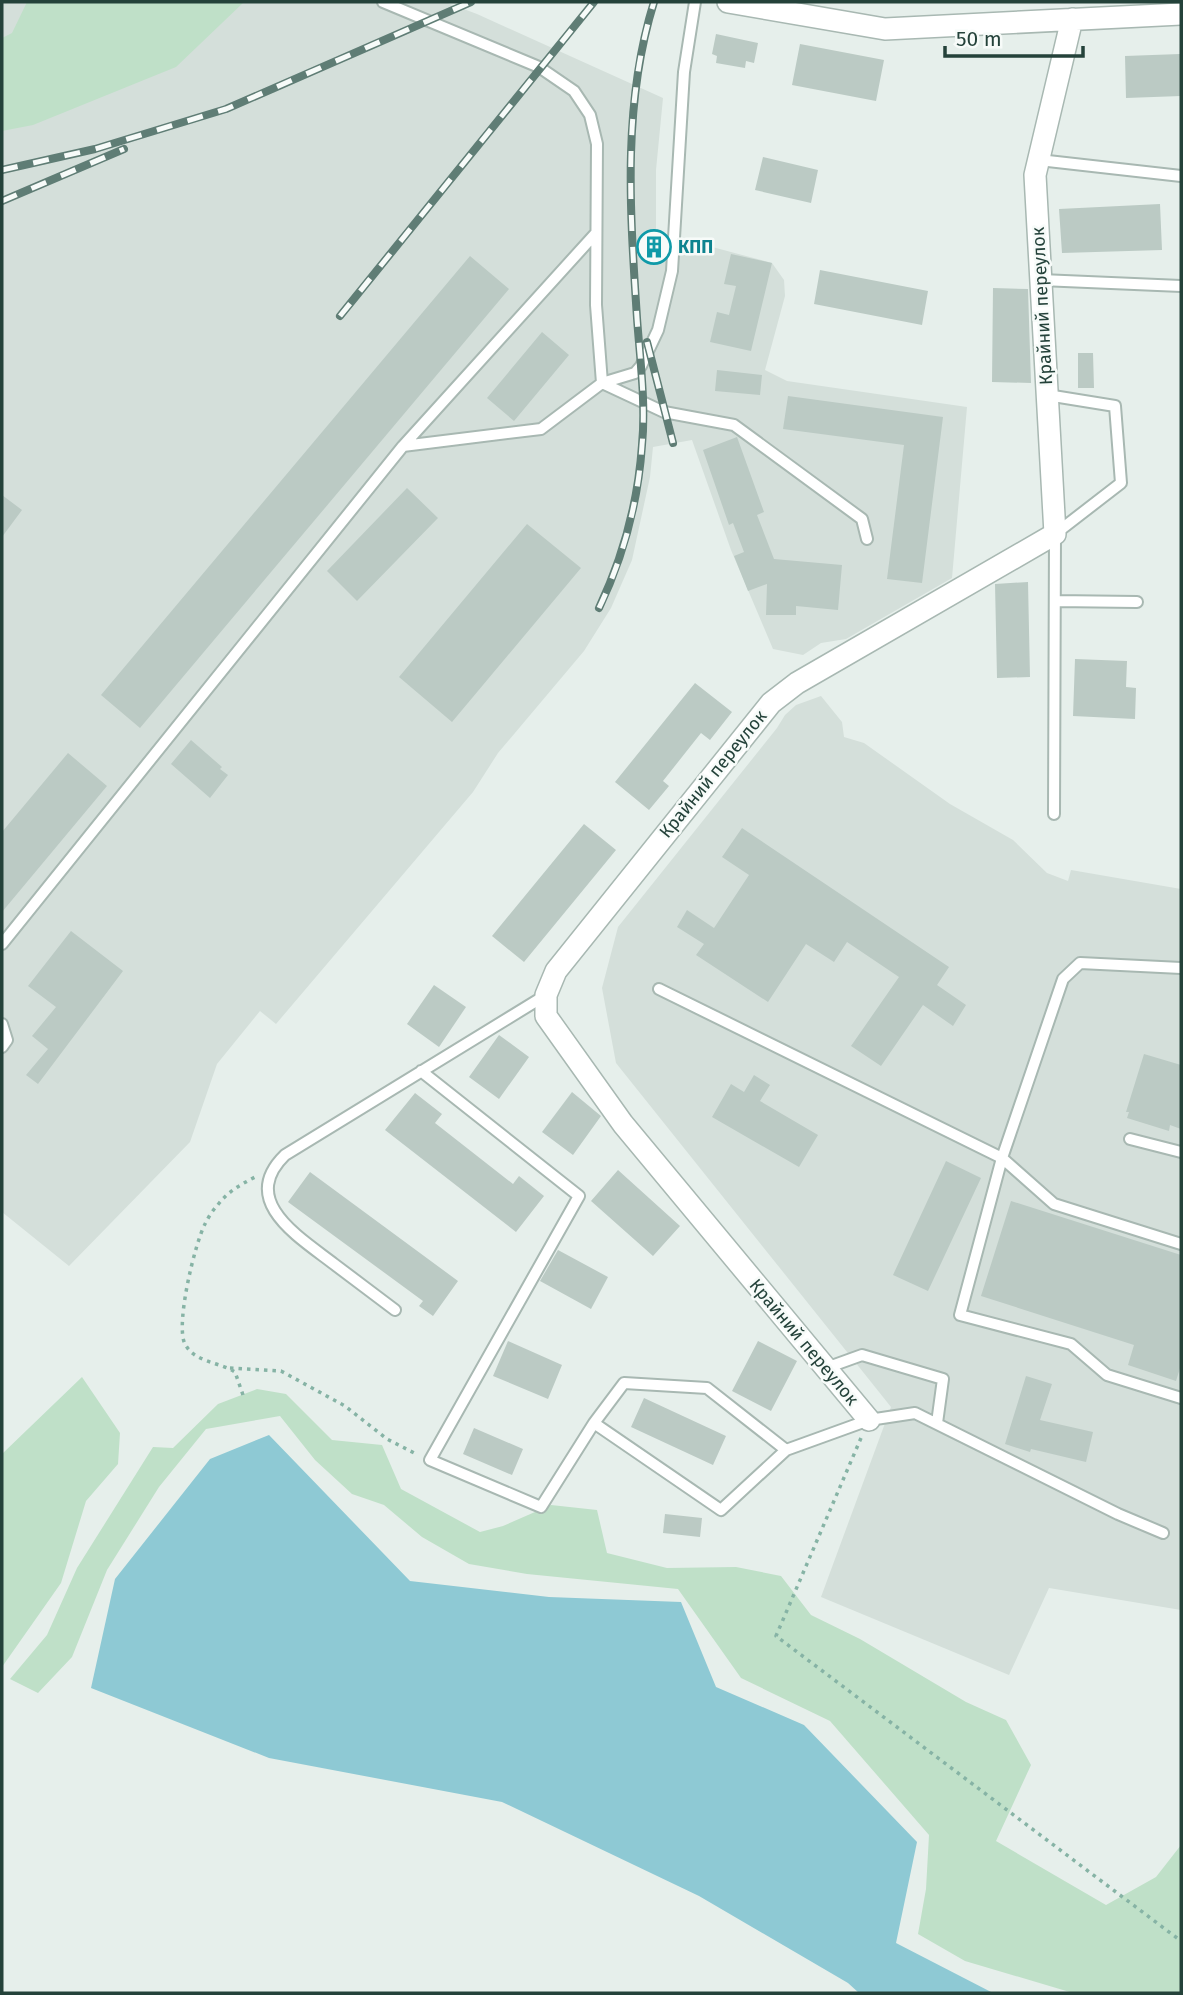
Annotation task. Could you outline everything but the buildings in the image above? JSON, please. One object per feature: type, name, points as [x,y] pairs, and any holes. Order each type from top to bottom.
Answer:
[{"type":"street","points":[[729,2],[885,29],[1068,10],[1181,14]]},
{"type":"street","name":"Крайний переулок","points":[[869,1420],[623,1124],[546,1016],[546,995],[556,971],[771,702],[797,682],[1055,534],[1035,176],[1068,10]]},
{"type":"lane","points":[[383,2],[539,67],[574,91],[590,115],[596,136],[596,305],[602,383]]},
{"type":"lane","points":[[403,446],[541,429],[602,383],[635,373],[654,341],[674,256],[676,178],[684,72],[695,2]]},
{"type":"lane","points":[[1039,160],[1181,176]]},
{"type":"lane","points":[[2,944],[403,446],[596,233]]},
{"type":"lane","points":[[1041,280],[1181,286]]},
{"type":"lane","points":[[602,383],[664,412],[734,425],[862,519],[867,540]]},
{"type":"lane","points":[[1047,396],[1115,406],[1121,483],[1055,534],[1054,814]]},
{"type":"lane","points":[[1055,601],[1137,602]]},
{"type":"lane","points":[[1181,968],[1080,963],[1063,979],[1002,1158],[960,1315],[1071,1344],[1107,1375],[1181,1398]]},
{"type":"lane","points":[[659,989],[1002,1158],[1054,1205],[1181,1244]]},
{"type":"lane","points":[[395,1310],[292,1233],[277,1216],[269,1198],[268,1180],[272,1168],[285,1155],[546,995]]},
{"type":"lane","points":[[2,1024],[7,1040],[2,1047]]},
{"type":"lane","points":[[421,1071],[579,1196],[430,1460],[541,1507],[594,1423],[624,1383],[707,1388],[786,1450]]},
{"type":"lane","points":[[1130,1139],[1181,1153]]},
{"type":"lane","points":[[825,1368],[862,1355],[943,1379],[936,1423]]},
{"type":"lane","points":[[594,1423],[721,1510],[786,1450],[869,1420],[915,1413],[1118,1514],[1163,1533]]},
{"type":"path","points":[[243,1395],[235,1372],[197,1356],[183,1342],[182,1312],[196,1247],[204,1224],[231,1190],[272,1168]]},
{"type":"path","points":[[228,1368],[281,1371],[345,1406],[403,1449],[430,1460]]},
{"type":"path","points":[[869,1420],[776,1636],[1181,1941]]},
{"type":"shaded area","points":[[2,2],[445,2],[477,14],[663,98],[656,170],[656,235],[675,237],[772,263],[784,280],[785,296],[765,370],[787,381],[967,407],[952,578],[846,639],[821,643],[803,655],[773,649],[731,550],[692,440],[653,447],[650,477],[632,560],[611,608],[584,651],[498,753],[473,792],[276,1024],[260,1011],[217,1064],[190,1142],[69,1266],[2,1212]]},
{"type":"shaded area","points":[[821,696],[842,722],[844,737],[864,743],[950,804],[1013,840],[1047,873],[1068,881],[1071,870],[1181,889],[1181,1610],[1049,1588],[1009,1675],[821,1597],[891,1407],[616,1063],[602,988],[618,927],[785,715],[796,705]]},
{"type":"green space","points":[[27,2],[244,2],[176,67],[33,125],[2,131],[2,38],[12,33]]},
{"type":"green space","points":[[82,1377],[120,1433],[118,1464],[86,1501],[61,1583],[2,1667],[2,1454]]},
{"type":"green space","points":[[257,1389],[286,1394],[332,1440],[382,1445],[401,1489],[480,1532],[503,1526],[551,1505],[597,1510],[607,1553],[667,1568],[736,1567],[781,1576],[811,1615],[860,1639],[966,1702],[1006,1720],[1031,1765],[996,1841],[1106,1905],[1156,1877],[1181,1845],[1181,1993],[1073,1993],[965,1961],[918,1934],[926,1889],[929,1835],[830,1721],[741,1678],[678,1589],[527,1574],[469,1564],[422,1537],[384,1505],[352,1494],[315,1460],[280,1416],[206,1429],[159,1487],[107,1570],[72,1657],[38,1693],[10,1679],[47,1635],[77,1568],[153,1447],[173,1448],[218,1404]]},
{"type":"water","points":[[269,1435],[410,1581],[549,1597],[681,1602],[716,1687],[804,1725],[917,1842],[896,1943],[993,1993],[859,1993],[848,1983],[699,1896],[502,1802],[269,1758],[91,1688],[115,1579],[210,1459]]},
{"type":"railway","points":[[2,170],[95,149],[226,109],[471,2]]},
{"type":"railway","points":[[340,316],[594,2]]},
{"type":"railway","points":[[599,608],[616,568],[628,528],[642,445],[643,397],[632,238],[631,158],[637,80],[654,2]]},
{"type":"railway","points":[[2,201],[124,149]]},
{"type":"railway","points":[[647,342],[673,443]]},
{"type":"place","name":"КПП","points":[[654,247]]}]
